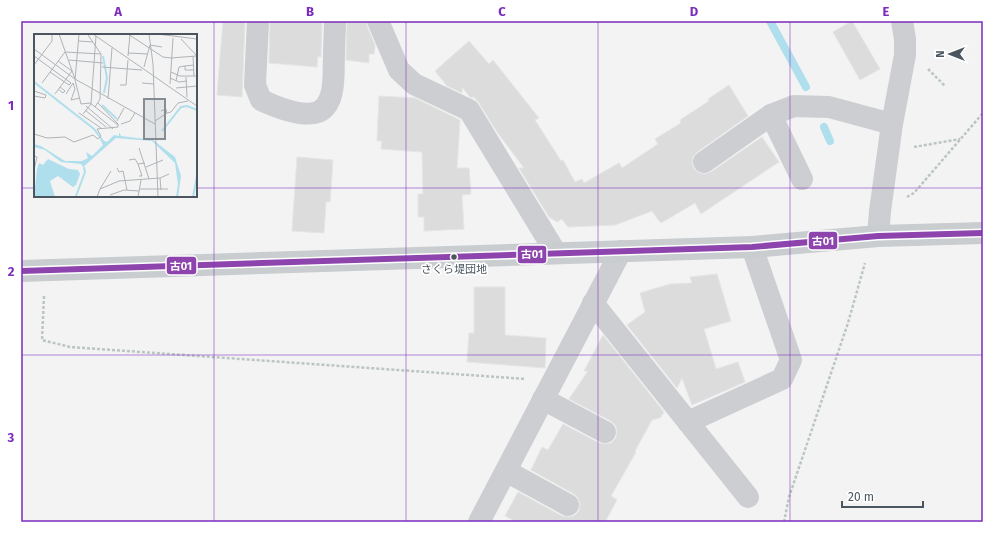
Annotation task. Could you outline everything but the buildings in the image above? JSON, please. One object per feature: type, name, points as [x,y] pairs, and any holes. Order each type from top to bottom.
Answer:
[{"type":"main road","points":[[21,271],[752,247],[878,236],[983,233]]},
{"type":"street","points":[[258,21],[255,85],[261,100],[285,110],[306,113],[318,112],[326,106],[331,96],[334,82],[333,57],[335,21]]},
{"type":"street","points":[[378,21],[399,70],[414,84],[469,110],[556,253]]},
{"type":"street","points":[[878,236],[892,124],[905,55],[905,39],[902,21]]},
{"type":"street","points":[[704,162],[771,116],[794,106],[829,107],[892,124]]},
{"type":"street","points":[[771,116],[802,179]]},
{"type":"street","points":[[688,422],[782,379],[791,360],[752,247]]},
{"type":"street","points":[[479,522],[621,251]]},
{"type":"street","points":[[593,303],[748,497]]},
{"type":"street","points":[[548,390],[605,432]]},
{"type":"street","points":[[506,471],[568,505]]},
{"type":"path","points":[[903,199],[914,193],[983,113]]},
{"type":"path","points":[[912,147],[961,139]]},
{"type":"path","points":[[784,522],[789,496],[848,323],[865,262]]},
{"type":"path","points":[[44,270],[42,340],[70,347],[548,390]]},
{"type":"waterway","points":[[770,21],[806,87]]},
{"type":"waterway","points":[[824,127],[830,141]]},
{"type":"transit line","name":"古01","points":[[21,271],[752,247],[878,236],[983,233]]},
{"type":"place","name":"さくら堤団地","points":[[454,257]]}]
